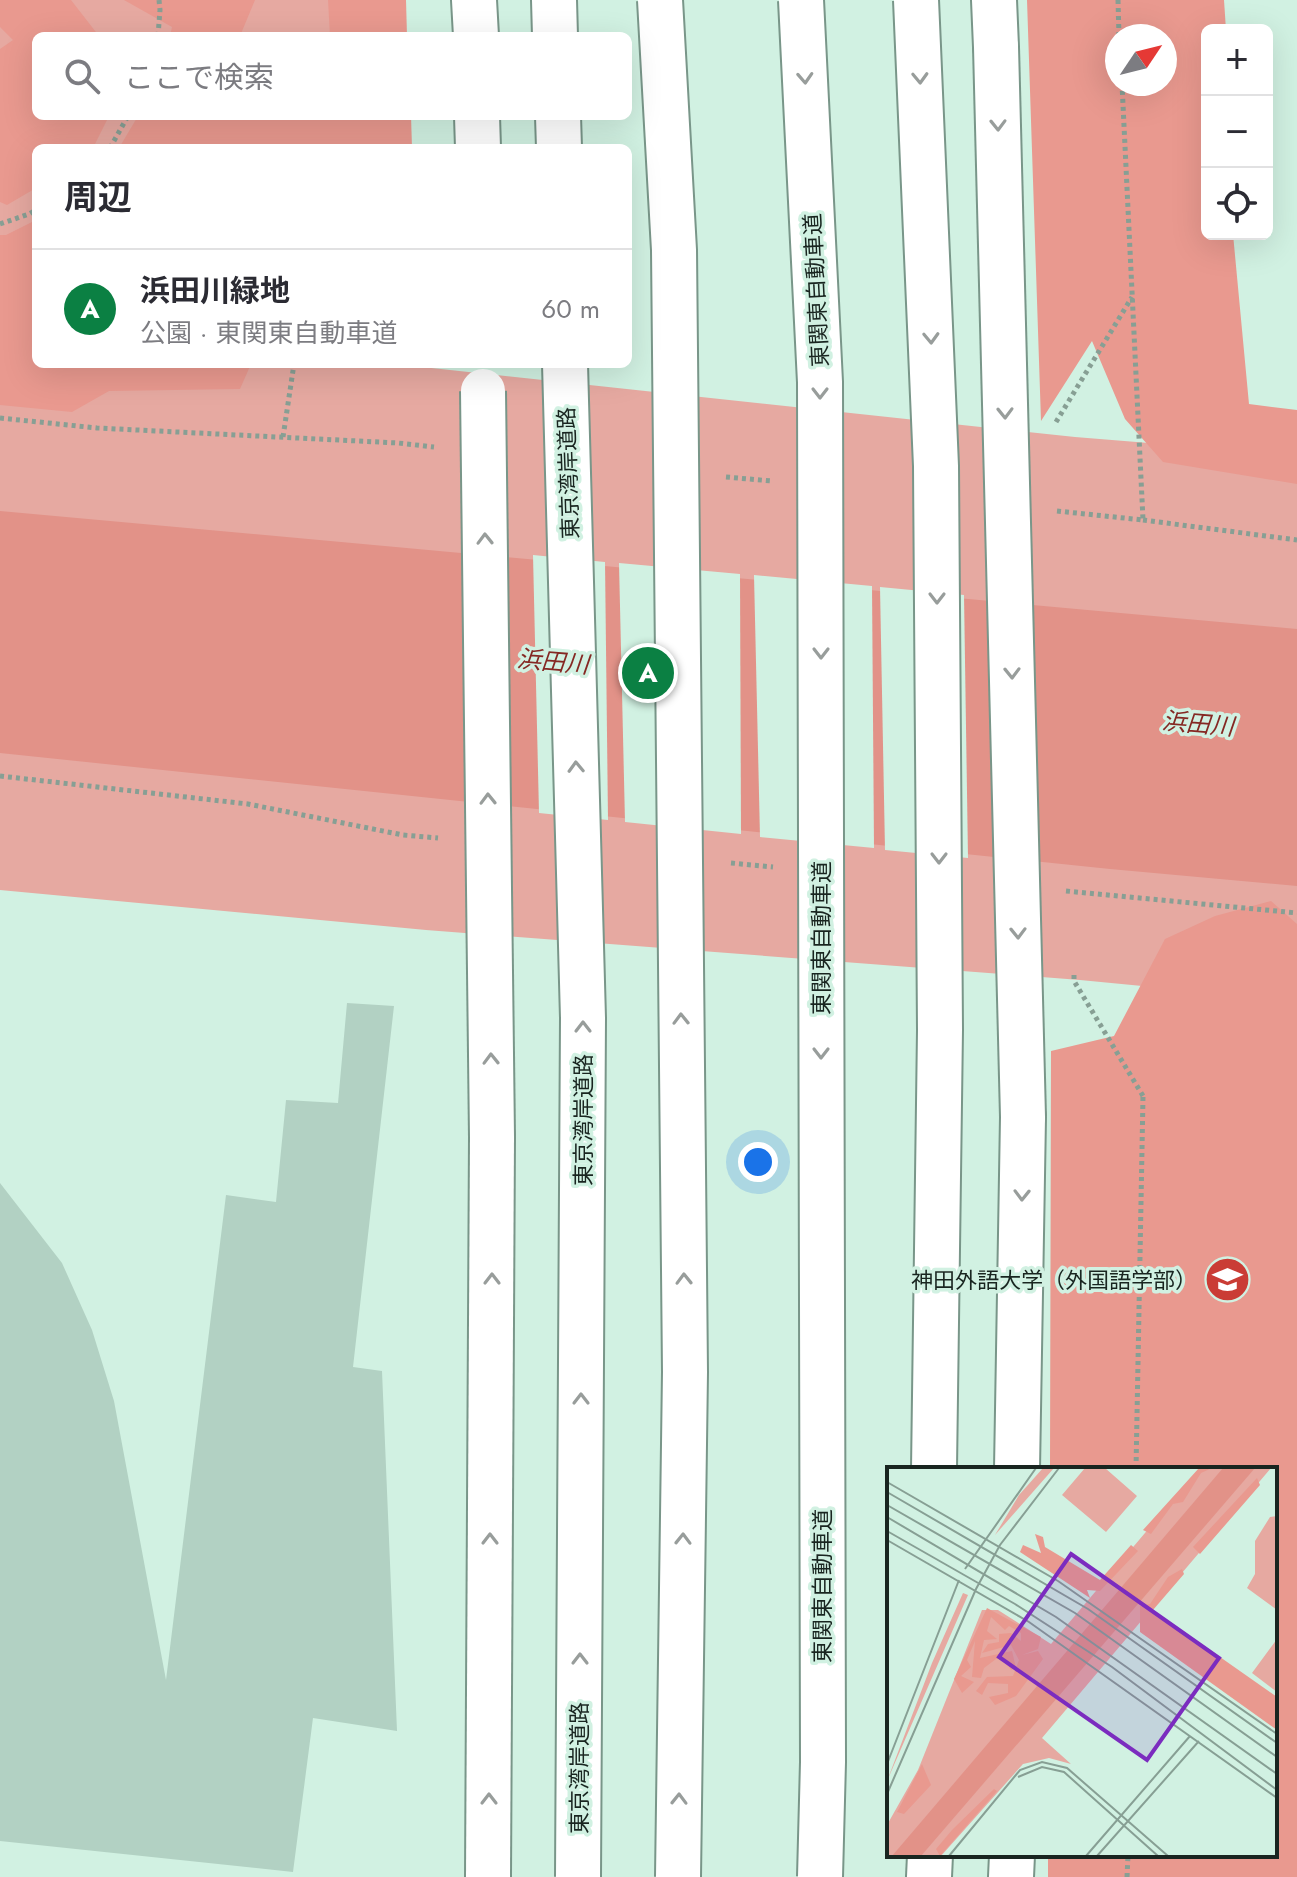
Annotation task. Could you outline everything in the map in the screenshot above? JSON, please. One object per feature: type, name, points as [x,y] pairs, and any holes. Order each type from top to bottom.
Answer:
[{"type":"highway","points":[[474,0],[476,32]]},
{"type":"highway","points":[[554,0],[555,32]]},
{"type":"highway","points":[[660,0],[674,250],[685,1372],[678,1877]]},
{"type":"highway","name":"東関東自動車道","points":[[801,0],[820,382],[823,1715],[820,1877]]},
{"type":"highway","points":[[916,0],[936,481],[940,1030],[934,1467]]},
{"type":"highway","points":[[994,0],[1023,1117],[1017,1467]]},
{"type":"highway","points":[[477,120],[478,144]]},
{"type":"highway","points":[[558,120],[559,144]]},
{"type":"highway","name":"東京湾岸道路","points":[[565,368],[583,1018],[578,1877]]},
{"type":"highway","points":[[483,377],[492,1137],[488,1877]]},
{"type":"highway","points":[[929,1877],[930,1857]]},
{"type":"highway","points":[[1011,1877],[1012,1857]]},
{"type":"path","points":[[158,32],[159,0]]},
{"type":"path","points":[[1118,0],[1119,24]]},
{"type":"path","points":[[112,144],[126,120]]},
{"type":"path","points":[[0,224],[32,212]]},
{"type":"path","points":[[1056,423],[1132,296]]},
{"type":"path","points":[[283,437],[293,368]]},
{"type":"path","points":[[1059,502],[1059,518]]},
{"type":"path","points":[[1143,520],[1297,540]]},
{"type":"path","points":[[1071,885],[1071,901]]},
{"type":"path","points":[[1073,965],[1074,981],[1143,1096],[1136,1467]]},
{"type":"path","points":[[1127,1877],[1128,1857]]},
{"type":"shaded area","points":[[0,0],[399,0],[400,32],[32,32],[32,120],[403,120],[405,144],[32,144],[32,368],[432,368],[1075,437],[1297,455],[1297,1001],[1080,980],[426,930],[0,890]]},
{"type":"shaded area","points":[[0,0],[71,0],[96,32],[32,32],[32,120],[107,120],[95,144],[32,144],[32,190],[7,205],[0,202],[0,49],[13,40],[0,27]]},
{"type":"shaded area","points":[[124,0],[255,0],[242,32],[171,32],[172,27]]},
{"type":"shaded area","points":[[328,0],[406,0],[407,32],[330,32]]},
{"type":"shaded area","points":[[1027,0],[1224,0],[1226,24],[1201,24],[1201,240],[1234,240],[1249,404],[1297,410],[1297,484],[1163,462],[1125,419],[1092,341],[1041,421]]},
{"type":"shaded area","points":[[136,120],[411,120],[412,144],[121,144]]},
{"type":"shaded area","points":[[32,222],[32,368],[249,368],[240,389],[109,391],[72,412],[0,405],[0,235]]},
{"type":"shaded area","points":[[1271,901],[1297,924],[1297,1877],[1048,1877],[1048,1857],[1277,1857],[1277,1467],[1050,1467],[1051,1051],[1114,1036],[1165,939],[1215,916]]},
{"type":"water","name":"浜田川","points":[[0,511],[1297,629],[1297,886],[0,753]]},
{"type":"pier","points":[[533,555],[605,562],[608,820],[539,813]]},
{"type":"pier","points":[[619,563],[740,574],[741,834],[625,822]]},
{"type":"pier","points":[[754,575],[872,586],[874,848],[760,837]]},
{"type":"pier","points":[[880,587],[964,595],[968,858],[885,850]]},
{"type":"building","points":[[347,1003],[394,1006],[353,1367],[382,1371],[397,1731],[313,1718],[293,1872],[0,1841],[0,1183],[62,1263],[92,1330],[114,1401],[166,1680],[226,1195],[276,1202],[286,1100],[338,1103]]},
{"type":"place","name":"浜田川緑地","points":[[648,673]]},
{"type":"place","name":"神田外語大学（外国語学部）","points":[[1228,1280]]}]
